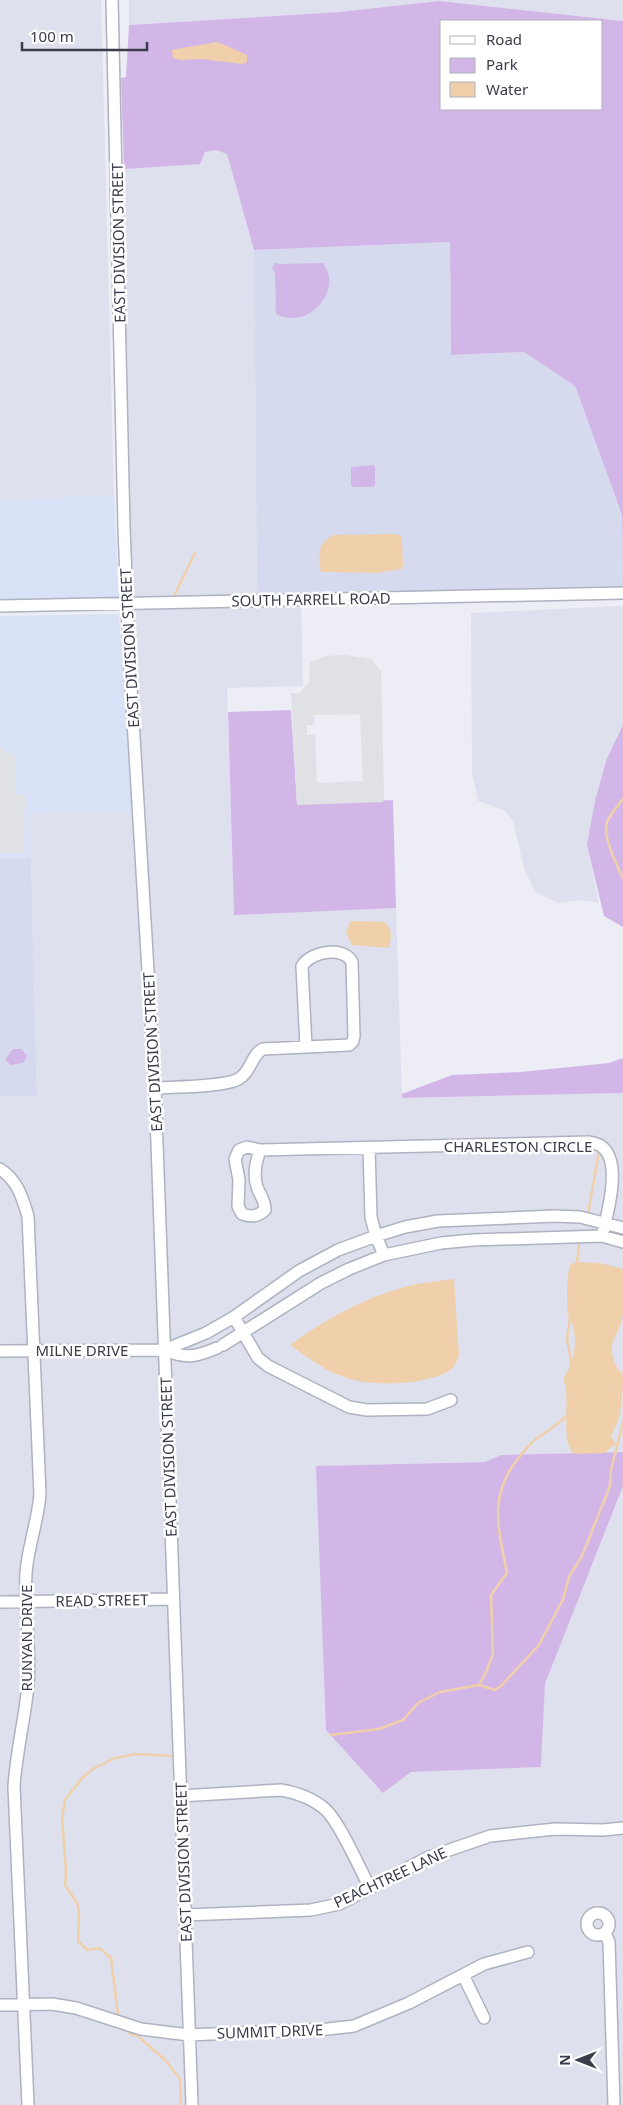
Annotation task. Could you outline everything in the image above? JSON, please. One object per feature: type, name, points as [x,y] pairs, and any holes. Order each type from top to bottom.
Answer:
[{"type":"street","name":"EAST DIVISION STREET","points":[[112,0],[127,602],[155,1088],[192,2105]]},
{"type":"street","name":"SOUTH FARRELL ROAD","points":[[0,606],[623,593]]},
{"type":"street","points":[[155,1088],[224,1084],[238,1080],[246,1073],[255,1053],[264,1049],[349,1045],[353,1041],[352,962],[349,956],[341,953],[313,954],[306,959],[302,966],[306,1047]]},
{"type":"street","name":"CHARLESTON CIRCLE","points":[[260,1150],[255,1174],[257,1187],[265,1202],[264,1210],[258,1215],[251,1216],[242,1214],[238,1206],[239,1180],[235,1160],[239,1150],[247,1147],[260,1150],[589,1142],[602,1146],[609,1155],[613,1167],[613,1191],[602,1236]]},
{"type":"street","points":[[369,1148],[371,1217],[384,1255]]},
{"type":"street","name":"RUNYAN DRIVE","points":[[5,1172],[21,1193],[28,1216],[40,1494],[39,1515],[28,1554],[26,1575],[28,1685],[14,1787],[28,2105]]},
{"type":"street","points":[[164,1350],[234,1317],[299,1271],[338,1250],[376,1236],[438,1221],[475,1218],[580,1217],[623,1228]]},
{"type":"street","points":[[164,1350],[182,1357],[199,1354],[220,1346],[321,1283],[384,1255],[440,1242],[602,1236],[623,1242]]},
{"type":"street","points":[[234,1317],[258,1358],[268,1366],[350,1408],[367,1410],[427,1408],[451,1400]]},
{"type":"street","points":[[195,1337],[199,1354]]},
{"type":"street","name":"MILNE DRIVE","points":[[0,1351],[164,1350]]},
{"type":"street","name":"READ STREET","points":[[0,1602],[173,1599]]},
{"type":"street","points":[[180,1796],[281,1790],[297,1793],[312,1799],[328,1812],[370,1888]]},
{"type":"street","name":"PEACHTREE LANE","points":[[185,1915],[311,1910],[339,1904],[430,1856],[490,1836],[556,1829],[603,1830],[623,1828]]},
{"type":"street","points":[[605,1933],[609,1942],[614,2105]]},
{"type":"street","name":"SUMMIT DRIVE","points":[[0,2005],[52,2004],[76,2008],[141,2029],[189,2035],[354,2026],[409,2003],[503,1957],[528,1952]]},
{"type":"street","points":[[463,1975],[484,2018]]},
{"type":"shaded area","points":[[0,0],[101,0],[114,495],[0,500]]},
{"type":"shaded area","points":[[129,0],[623,0],[623,21],[439,1],[339,12],[129,25]]},
{"type":"shaded area","points":[[216,150],[227,154],[254,250],[257,594],[132,598],[120,168]]},
{"type":"shaded area","points":[[450,242],[451,355],[524,352],[575,386],[622,515],[623,587],[257,594],[254,250]]},
{"type":"shaded area","points":[[114,495],[119,599],[0,601],[0,500]]},
{"type":"shaded area","points":[[301,604],[303,686],[227,688],[234,914],[396,908],[402,1098],[623,1093],[623,1452],[501,1455],[485,1462],[316,1466],[383,1793],[411,1772],[541,1767],[545,1684],[623,1486],[623,2105],[196,2105],[162,1103],[131,609]]},
{"type":"shaded area","points":[[623,606],[623,725],[607,758],[587,845],[599,903],[582,900],[558,903],[535,892],[524,868],[513,821],[504,810],[478,801],[472,772],[471,613]]},
{"type":"shaded area","points":[[119,614],[133,811],[30,814],[31,859],[0,859],[0,616]]},
{"type":"shaded area","points":[[345,655],[371,659],[381,671],[383,802],[297,805],[291,693],[300,693],[309,682],[310,662],[326,656]],"holes":[[[360,714],[363,781],[317,783],[315,735],[307,735],[307,725],[314,725],[314,715]]]},
{"type":"shaded area","points":[[0,747],[16,757],[16,794],[25,796],[24,853],[0,853]]},
{"type":"shaded area","points":[[133,811],[149,1096],[186,2105],[0,2105],[0,1096],[37,1097],[30,814]]},
{"type":"shaded area","points":[[0,859],[31,859],[37,1097],[0,1096]]},
{"type":"green space","points":[[439,1],[623,21],[623,569],[622,515],[575,386],[524,352],[451,355],[450,242],[254,250],[227,154],[216,150],[205,152],[200,164],[124,169],[121,78],[126,77],[129,25],[339,12]]},
{"type":"green space","points":[[275,263],[323,263],[328,274],[329,285],[326,295],[319,305],[300,317],[288,318],[276,314],[275,274],[272,268]]},
{"type":"green space","points":[[373,465],[375,467],[375,485],[373,487],[353,487],[351,485],[351,467]]},
{"type":"green space","points":[[291,710],[297,804],[393,800],[396,908],[234,915],[228,712]]},
{"type":"green space","points":[[623,725],[623,927],[604,916],[587,845],[595,801],[607,758]]},
{"type":"green space","points":[[13,1049],[21,1049],[27,1056],[23,1063],[11,1065],[5,1060]]},
{"type":"green space","points":[[623,1058],[623,1093],[402,1098],[402,1094],[452,1075],[521,1072],[609,1063]]},
{"type":"green space","points":[[623,1452],[623,1486],[545,1684],[541,1767],[411,1772],[383,1793],[326,1730],[316,1466],[485,1462],[501,1455]]},
{"type":"water","points":[[215,42],[247,55],[247,62],[242,64],[173,58],[172,50]]},
{"type":"water","points":[[395,534],[401,536],[402,540],[403,566],[401,569],[377,573],[321,572],[320,550],[325,541],[334,535]]},
{"type":"water","points":[[350,922],[384,922],[387,924],[391,934],[388,948],[352,945],[346,933]]},
{"type":"water","points":[[577,1262],[600,1263],[623,1269],[623,1313],[612,1345],[612,1352],[618,1370],[621,1371],[623,1376],[623,1386],[620,1415],[611,1437],[616,1444],[607,1450],[606,1453],[574,1454],[567,1439],[566,1398],[563,1379],[572,1360],[575,1340],[573,1325],[568,1315],[567,1290],[570,1265]]},
{"type":"water","points":[[454,1279],[459,1355],[453,1368],[439,1376],[399,1383],[358,1381],[332,1372],[290,1345],[333,1317],[380,1295],[412,1285]]},
{"type":"waterway","points":[[175,594],[195,553]]},
{"type":"waterway","points":[[623,799],[610,816],[606,828],[611,850],[623,878]]},
{"type":"waterway","points":[[588,1214],[599,1151]]},
{"type":"waterway","points":[[577,1265],[579,1244]]},
{"type":"waterway","points":[[570,1318],[567,1339],[572,1366]]},
{"type":"waterway","points":[[330,1735],[379,1729],[403,1720],[418,1703],[440,1692],[479,1685],[493,1654],[491,1595],[507,1573],[498,1512],[503,1484],[510,1470],[530,1445],[569,1413]]},
{"type":"waterway","points":[[479,1685],[495,1690],[539,1645],[563,1599],[569,1577],[582,1556],[610,1486],[611,1470],[623,1422]]},
{"type":"waterway","points":[[118,2015],[111,1958],[99,1948],[87,1950],[78,1941],[79,1911],[77,1903],[65,1885],[66,1872],[62,1818],[65,1800],[83,1777],[93,1769],[115,1758],[136,1754],[171,1756]]},
{"type":"waterway","points":[[125,2028],[131,2034],[138,2036],[167,2062],[180,2079],[181,2105]]}]
